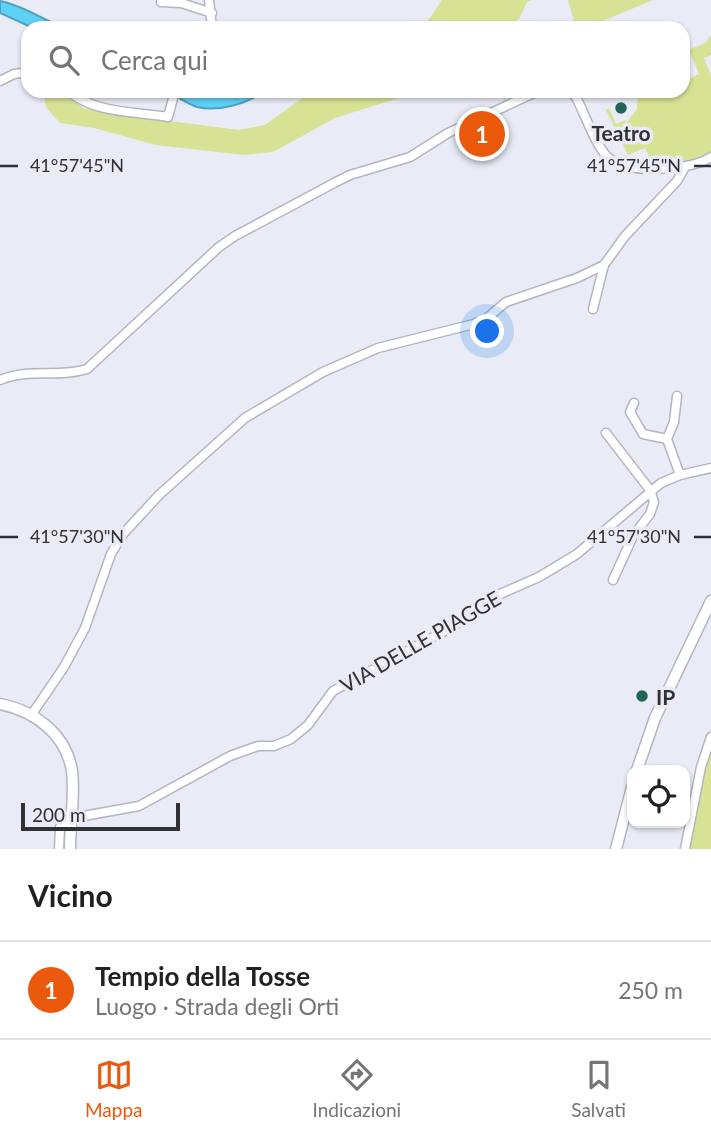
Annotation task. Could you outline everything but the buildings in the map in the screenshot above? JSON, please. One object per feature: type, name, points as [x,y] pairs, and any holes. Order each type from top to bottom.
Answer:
[{"type":"main road","points":[[639,765],[655,718],[711,601]]},
{"type":"main road","points":[[0,704],[32,714],[56,735],[69,758],[74,819],[70,849]]},
{"type":"main road","points":[[616,849],[627,806]]},
{"type":"street","points":[[209,0],[212,21]]},
{"type":"street","points":[[161,2],[178,2],[212,13]]},
{"type":"street","points":[[0,81],[21,73]]},
{"type":"street","points":[[77,98],[96,107],[168,117],[174,98]]},
{"type":"street","points":[[0,380],[20,373],[67,373],[88,368],[200,263],[235,236],[335,182],[410,157],[450,132],[523,98]]},
{"type":"street","points":[[576,98],[603,152],[613,161],[661,170],[685,167],[711,157]]},
{"type":"street","points":[[593,309],[604,265],[625,236],[677,181],[685,167]]},
{"type":"street","points":[[32,714],[64,667],[83,631],[111,554],[123,534],[159,495],[245,418],[326,371],[378,348],[474,324],[487,318],[506,302],[575,279],[604,265]]},
{"type":"street","points":[[677,396],[674,422],[667,439],[680,475]]},
{"type":"street","points":[[634,403],[630,412],[643,434],[667,439]]},
{"type":"street","points":[[606,433],[654,499],[652,510],[633,536],[613,580]]},
{"type":"street","name":"VIA DELLE PIAGGE","points":[[74,819],[139,806],[230,757],[258,746],[274,746],[291,739],[308,725],[333,691],[450,628],[498,595],[539,577],[577,554],[650,490],[680,475],[711,468]]},
{"type":"street","points":[[684,849],[701,767],[711,737]]},
{"type":"street","points":[[58,849],[60,827],[74,819]]},
{"type":"green space","points":[[442,0],[532,0],[527,2],[519,19],[514,21],[428,21]]},
{"type":"green space","points":[[568,0],[653,0],[603,21],[574,21]]},
{"type":"green space","points":[[711,35],[711,55],[704,58],[711,75],[711,154],[700,159],[659,166],[653,164],[645,148],[628,155],[606,110],[609,108],[616,124],[625,120],[626,123],[637,109],[638,98],[690,98],[690,78],[699,74],[690,50],[705,43]]},
{"type":"green space","points":[[44,98],[71,98],[83,108],[100,112],[239,130],[265,125],[302,98],[399,98],[335,118],[273,152],[245,155],[156,145],[94,128],[60,123],[46,107]]},
{"type":"green space","points":[[708,754],[711,755],[711,849],[688,849]]},
{"type":"water","points":[[0,1],[50,21],[21,23],[0,13]]},
{"type":"water","points":[[179,98],[253,98],[223,108],[193,106]]},
{"type":"place","name":"Teatro","points":[[621,108]]},
{"type":"place","name":"Tempio della Tosse","points":[[482,134]]},
{"type":"place","name":"IP","points":[[642,696]]}]
